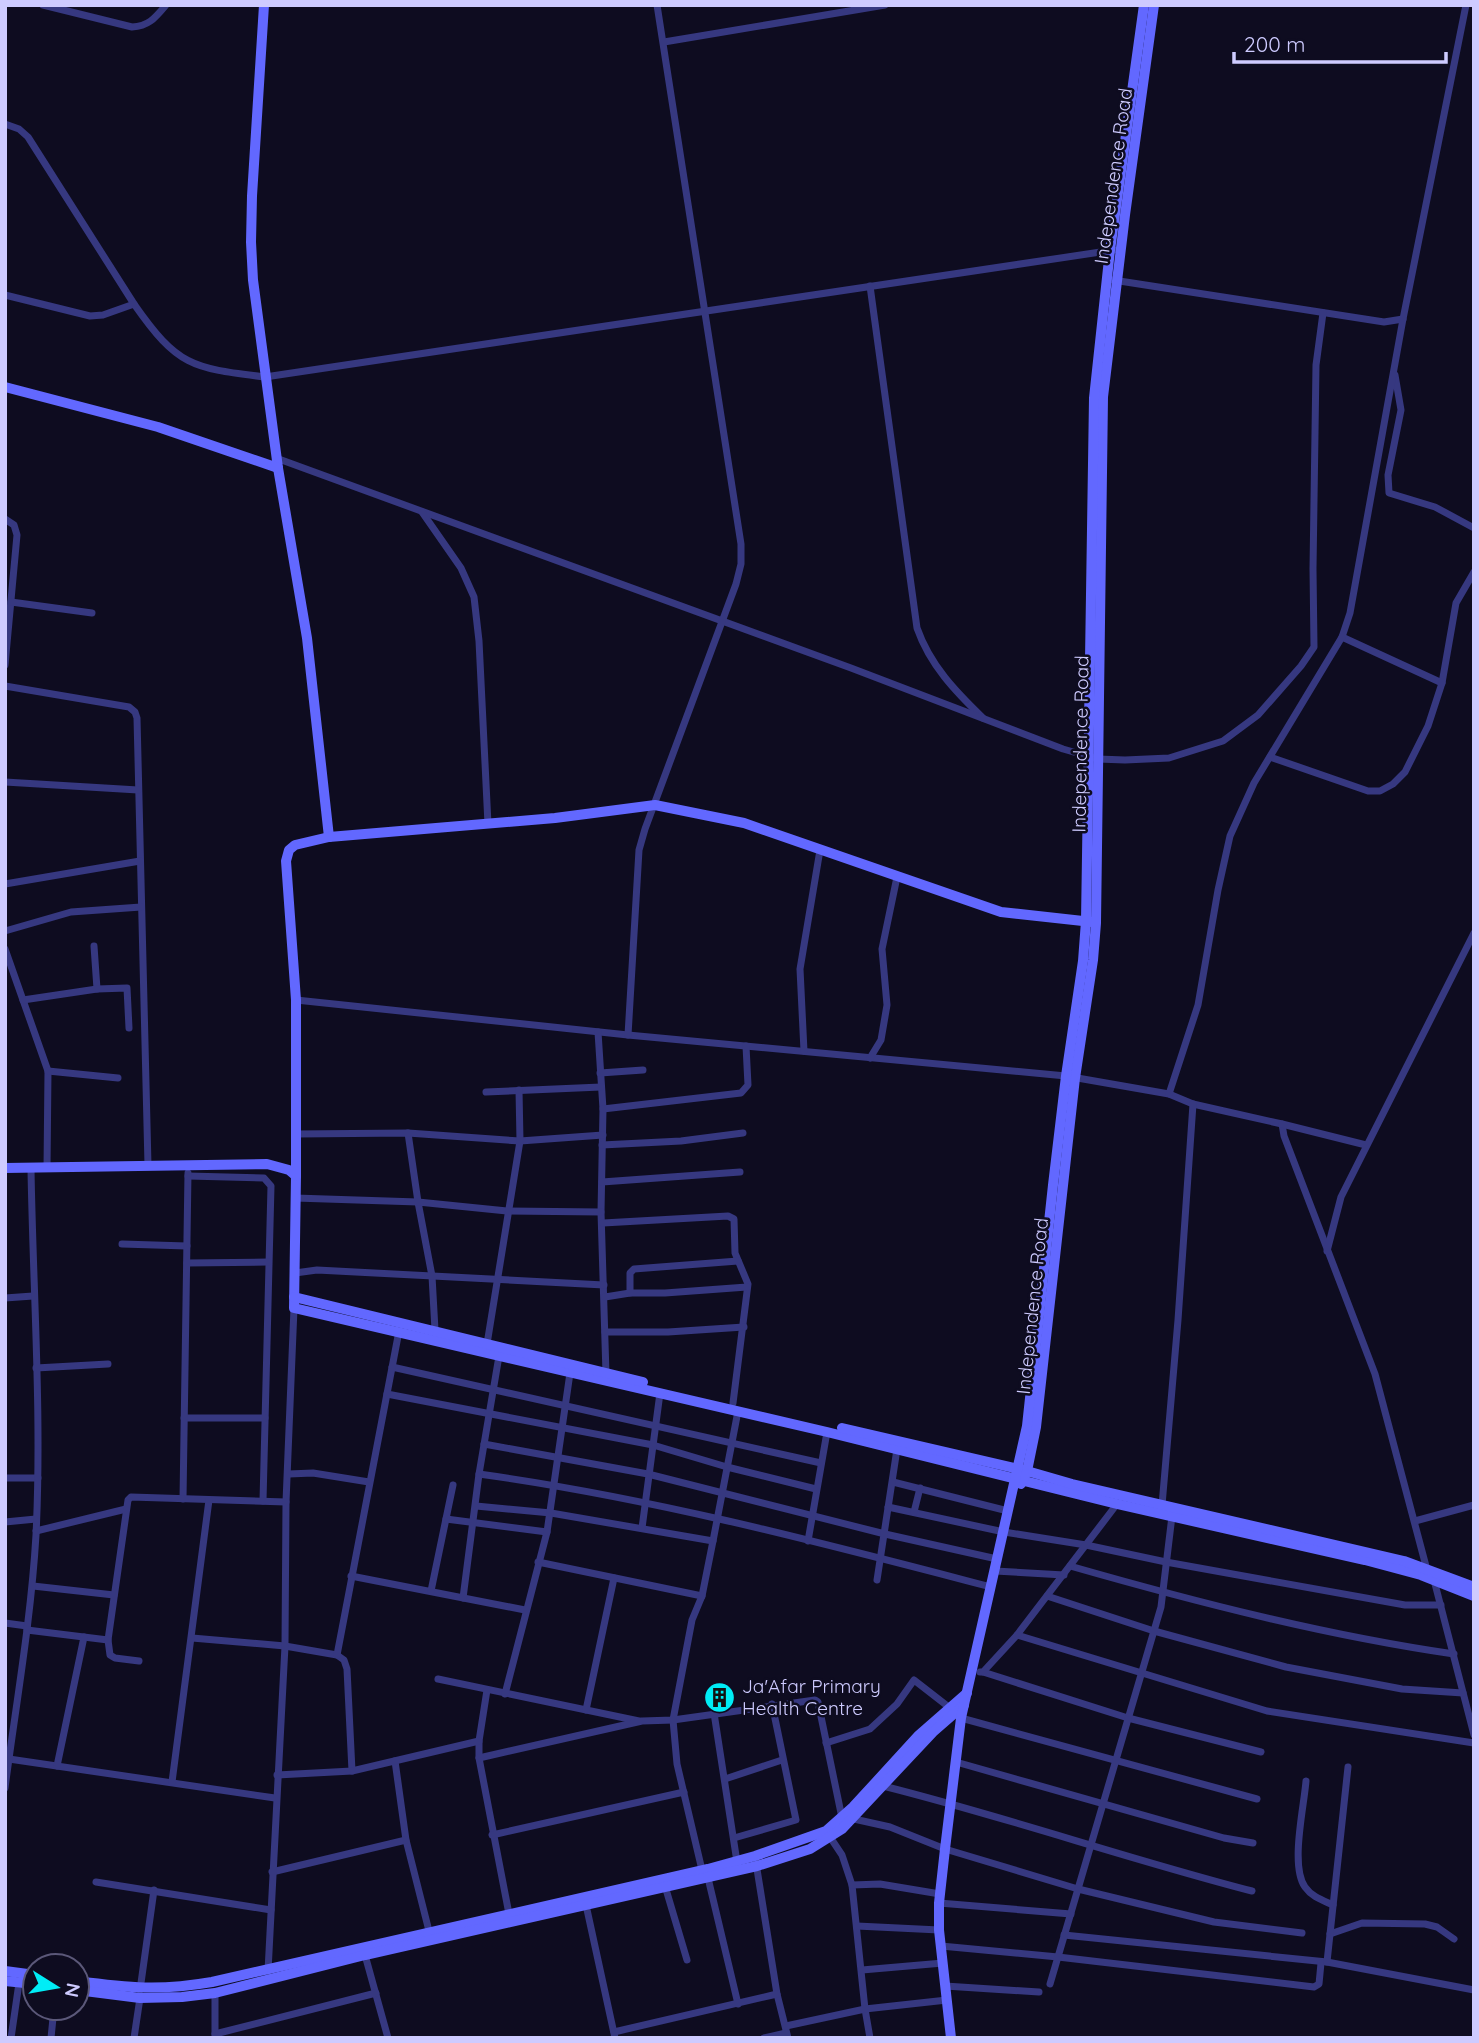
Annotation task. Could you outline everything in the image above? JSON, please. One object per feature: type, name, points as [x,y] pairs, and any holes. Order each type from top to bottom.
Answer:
[{"type":"street","points":[[43,5],[132,27],[144,26],[166,5]]},
{"type":"street","points":[[264,5],[251,242],[259,335],[277,463],[307,638],[329,837]]},
{"type":"street","points":[[628,1035],[636,874],[645,829],[736,584],[741,564],[741,544],[657,5]]},
{"type":"street","points":[[664,42],[885,5]]},
{"type":"street","name":"Independence Road","points":[[1021,1475],[1036,1427],[1070,1077],[1093,960],[1093,758],[1104,397],[1112,280],[1144,5]]},
{"type":"street","name":"Independence Road","points":[[1116,250],[1154,5]]},
{"type":"street","points":[[1168,1094],[1198,1005],[1230,836],[1254,783],[1342,637],[1350,613],[1403,319],[1466,5]]},
{"type":"street","points":[[5,124],[19,129],[28,137],[134,303],[151,327],[177,355],[207,369],[265,377],[1116,250]]},
{"type":"street","points":[[1112,280],[1384,322],[1403,319]]},
{"type":"street","points":[[870,286],[917,628],[923,646],[950,686],[985,720]]},
{"type":"street","points":[[5,295],[90,316],[103,315],[134,303]]},
{"type":"street","points":[[5,387],[158,427],[277,463],[422,512],[1093,758],[1169,758],[1223,741],[1258,715],[1314,647],[1316,365],[1323,313]]},
{"type":"street","points":[[1394,372],[1401,410],[1388,475],[1389,493],[1435,507],[1474,528]]},
{"type":"street","points":[[422,512],[461,568],[476,610],[488,824]]},
{"type":"street","points":[[5,519],[14,525],[17,535],[5,664]]},
{"type":"street","points":[[1270,757],[1368,791],[1380,790],[1393,784],[1405,772],[1428,726],[1442,683],[1456,603],[1474,572]]},
{"type":"street","points":[[11,602],[92,612]]},
{"type":"street","points":[[1342,637],[1442,683]]},
{"type":"street","points":[[5,686],[129,707],[137,718],[148,1165]]},
{"type":"street","points":[[5,782],[138,790]]},
{"type":"street","points":[[268,1971],[285,1646],[286,1502],[295,1273],[296,1000],[286,861],[289,850],[295,845],[329,837],[488,824],[655,805],[744,823],[1001,912],[1091,922]]},
{"type":"street","points":[[804,1051],[800,969],[820,850]]},
{"type":"street","points":[[5,884],[140,861]]},
{"type":"street","points":[[870,1058],[881,1040],[887,1005],[882,949],[897,877]]},
{"type":"street","points":[[5,931],[71,912],[141,907]]},
{"type":"street","points":[[1327,1252],[1341,1197],[1474,933]]},
{"type":"street","points":[[94,946],[97,989]]},
{"type":"street","points":[[5,948],[48,1071],[47,1168]]},
{"type":"street","points":[[23,1000],[97,989],[127,988],[129,1028]]},
{"type":"street","points":[[296,1000],[1070,1077],[1168,1094],[1193,1104],[1366,1145]]},
{"type":"street","points":[[598,1032],[603,1109],[601,1212],[606,1377]]},
{"type":"street","points":[[603,1109],[741,1093],[748,1085],[746,1046]]},
{"type":"street","points":[[600,1073],[643,1070]]},
{"type":"street","points":[[48,1071],[118,1078]]},
{"type":"street","points":[[486,1091],[601,1087]]},
{"type":"street","points":[[487,1344],[520,1141],[519,1090]]},
{"type":"street","points":[[1162,1505],[1193,1104]]},
{"type":"street","points":[[1282,1124],[1327,1252],[1375,1374],[1425,1568],[1434,1579],[1474,1735]]},
{"type":"street","points":[[297,1134],[408,1133],[520,1141],[603,1135]]},
{"type":"street","points":[[408,1133],[432,1276],[435,1330]]},
{"type":"street","points":[[602,1146],[681,1141],[743,1133]]},
{"type":"street","points":[[188,1171],[267,1164],[289,1170],[296,1176]]},
{"type":"street","points":[[5,1168],[148,1165],[264,1178],[268,1181],[271,1186],[264,1501]]},
{"type":"street","points":[[5,1788],[33,1586],[36,1531],[38,1478],[30,1169]]},
{"type":"street","points":[[183,1499],[188,1171]]},
{"type":"street","points":[[602,1182],[740,1172]]},
{"type":"street","points":[[295,1198],[418,1202],[507,1211],[601,1212]]},
{"type":"street","points":[[603,1223],[728,1216],[736,1223],[735,1253],[747,1279],[733,1442],[702,1596],[692,1620],[673,1720],[674,1748],[684,1792],[738,2004]]},
{"type":"street","points":[[122,1244],[187,1246]]},
{"type":"street","points":[[630,1293],[629,1273],[634,1269],[738,1261]]},
{"type":"street","points":[[187,1263],[268,1262]]},
{"type":"street","points":[[295,1273],[317,1270],[604,1285]]},
{"type":"street","points":[[605,1297],[630,1293],[747,1287]]},
{"type":"street","points":[[5,1298],[33,1296]]},
{"type":"street","points":[[294,1303],[435,1330],[660,1392],[736,1407],[897,1450],[1072,1484],[1162,1505],[1434,1579],[1474,1596]]},
{"type":"street","points":[[294,1303],[570,1373],[606,1377],[1021,1475],[1116,1504],[1281,1536],[1425,1568],[1474,1587]]},
{"type":"street","points":[[605,1332],[667,1332],[744,1327]]},
{"type":"street","points":[[337,1655],[399,1331]]},
{"type":"street","points":[[463,1598],[479,1474],[499,1356]]},
{"type":"street","points":[[36,1368],[108,1364]]},
{"type":"street","points":[[392,1367],[821,1463]]},
{"type":"street","points":[[505,1694],[551,1513],[570,1373]]},
{"type":"street","points":[[642,1528],[660,1392]]},
{"type":"street","points":[[387,1394],[653,1445],[816,1489]]},
{"type":"street","points":[[184,1418],[265,1418]]},
{"type":"street","points":[[808,1541],[827,1432]]},
{"type":"street","points":[[484,1444],[649,1474],[885,1534],[997,1559]]},
{"type":"street","points":[[877,1580],[897,1450]]},
{"type":"street","points":[[289,1474],[313,1473],[369,1482]]},
{"type":"street","points":[[479,1474],[554,1484],[645,1501],[992,1587]]},
{"type":"street","points":[[978,1672],[983,1617],[1008,1510],[1021,1475]]},
{"type":"street","points":[[5,1478],[38,1478]]},
{"type":"street","points":[[893,1482],[1008,1510]]},
{"type":"street","points":[[431,1591],[453,1485]]},
{"type":"street","points":[[914,1512],[920,1488]]},
{"type":"street","points":[[139,1661],[110,1655],[108,1640],[128,1500],[131,1497],[286,1502]]},
{"type":"street","points":[[172,1783],[209,1500]]},
{"type":"street","points":[[951,2038],[939,1930],[940,1898],[961,1718],[967,1693],[978,1672],[1017,1635],[1116,1504]]},
{"type":"street","points":[[1415,1521],[1474,1505]]},
{"type":"street","points":[[476,1506],[551,1513],[713,1541]]},
{"type":"street","points":[[888,1507],[1003,1532],[1405,1605],[1441,1605]]},
{"type":"street","points":[[36,1531],[126,1509]]},
{"type":"street","points":[[1050,1984],[1154,1631],[1163,1592],[1172,1516]]},
{"type":"street","points":[[5,1522],[36,1519]]},
{"type":"street","points":[[446,1519],[547,1532]]},
{"type":"street","points":[[538,1562],[702,1596]]},
{"type":"street","points":[[1070,1566],[1163,1592],[1390,1645],[1454,1654]]},
{"type":"street","points":[[995,1571],[1064,1574]]},
{"type":"street","points":[[351,1576],[525,1610]]},
{"type":"street","points":[[586,1710],[614,1578]]},
{"type":"street","points":[[33,1586],[114,1595]]},
{"type":"street","points":[[1047,1596],[1154,1631],[1286,1667],[1402,1689],[1463,1693]]},
{"type":"street","points":[[5,1623],[108,1640]]},
{"type":"street","points":[[1017,1635],[1267,1711],[1474,1743]]},
{"type":"street","points":[[57,1766],[84,1637]]},
{"type":"street","points":[[192,1638],[285,1646],[337,1655],[344,1660],[347,1669],[352,1771]]},
{"type":"street","points":[[978,1672],[1128,1718],[1261,1752]]},
{"type":"street","points":[[438,1679],[642,1721]]},
{"type":"street","points":[[826,1742],[870,1729],[897,1704],[914,1680],[950,1708]]},
{"type":"street","points":[[487,1690],[478,1741],[479,1758],[509,1913]]},
{"type":"street","points":[[91,1984],[140,1994],[178,1988],[268,1971],[429,1931],[475,1926],[509,1913],[705,1874],[737,1862],[756,1861],[848,1819],[919,1735],[967,1693]]},
{"type":"street","points":[[479,1758],[642,1721],[673,1720],[815,1700],[818,1702],[826,1742],[848,1819]]},
{"type":"street","points":[[734,1838],[796,1820],[772,1704]]},
{"type":"street","points":[[91,1991],[182,1997],[215,1993],[475,1926],[586,1905],[810,1849],[830,1838],[933,1732],[964,1705]]},
{"type":"street","points":[[714,1713],[737,1862]]},
{"type":"street","points":[[961,1718],[1257,1799]]},
{"type":"street","points":[[277,1775],[352,1771],[478,1741]]},
{"type":"street","points":[[9,1759],[275,1798]]},
{"type":"street","points":[[725,1779],[782,1760]]},
{"type":"street","points":[[396,1761],[406,1840],[429,1931]]},
{"type":"street","points":[[956,1762],[1224,1838],[1253,1843]]},
{"type":"street","points":[[941,1946],[1314,1987],[1319,1984],[1330,1934],[1348,1767]]},
{"type":"street","points":[[1306,1781],[1299,1854],[1301,1880],[1311,1894],[1333,1905]]},
{"type":"street","points":[[883,1786],[951,1803],[1090,1846],[1252,1891]]},
{"type":"street","points":[[492,1835],[684,1792]]},
{"type":"street","points":[[848,1819],[890,1827],[945,1849],[1078,1889],[1214,1922],[1301,1933]]},
{"type":"street","points":[[830,1838],[842,1855],[852,1885],[870,2038]]},
{"type":"street","points":[[272,1872],[406,1840]]},
{"type":"street","points":[[756,1861],[787,2032]]},
{"type":"street","points":[[96,1882],[271,1910]]},
{"type":"street","points":[[852,1885],[880,1884],[940,1898],[1070,1914]]},
{"type":"street","points":[[665,1885],[687,1960]]},
{"type":"street","points":[[134,2038],[154,1891]]},
{"type":"street","points":[[586,1905],[615,2035],[778,1994]]},
{"type":"street","points":[[1330,1934],[1362,1923],[1425,1924],[1437,1927],[1454,1939]]},
{"type":"street","points":[[857,1926],[939,1930]]},
{"type":"street","points":[[1064,1935],[1324,1962],[1474,1990]]},
{"type":"street","points":[[365,1955],[388,2038]]},
{"type":"street","points":[[862,1970],[943,1963]]},
{"type":"street","points":[[5,1980],[19,1983],[11,2038]]},
{"type":"street","points":[[945,1986],[1039,1992]]},
{"type":"street","points":[[215,1993],[215,2036],[376,1993]]},
{"type":"street","points":[[764,2038],[865,2009],[947,2000]]},
{"type":"place","name":"Ja'Afar Primary Health Centre","points":[[719,1697]]}]
